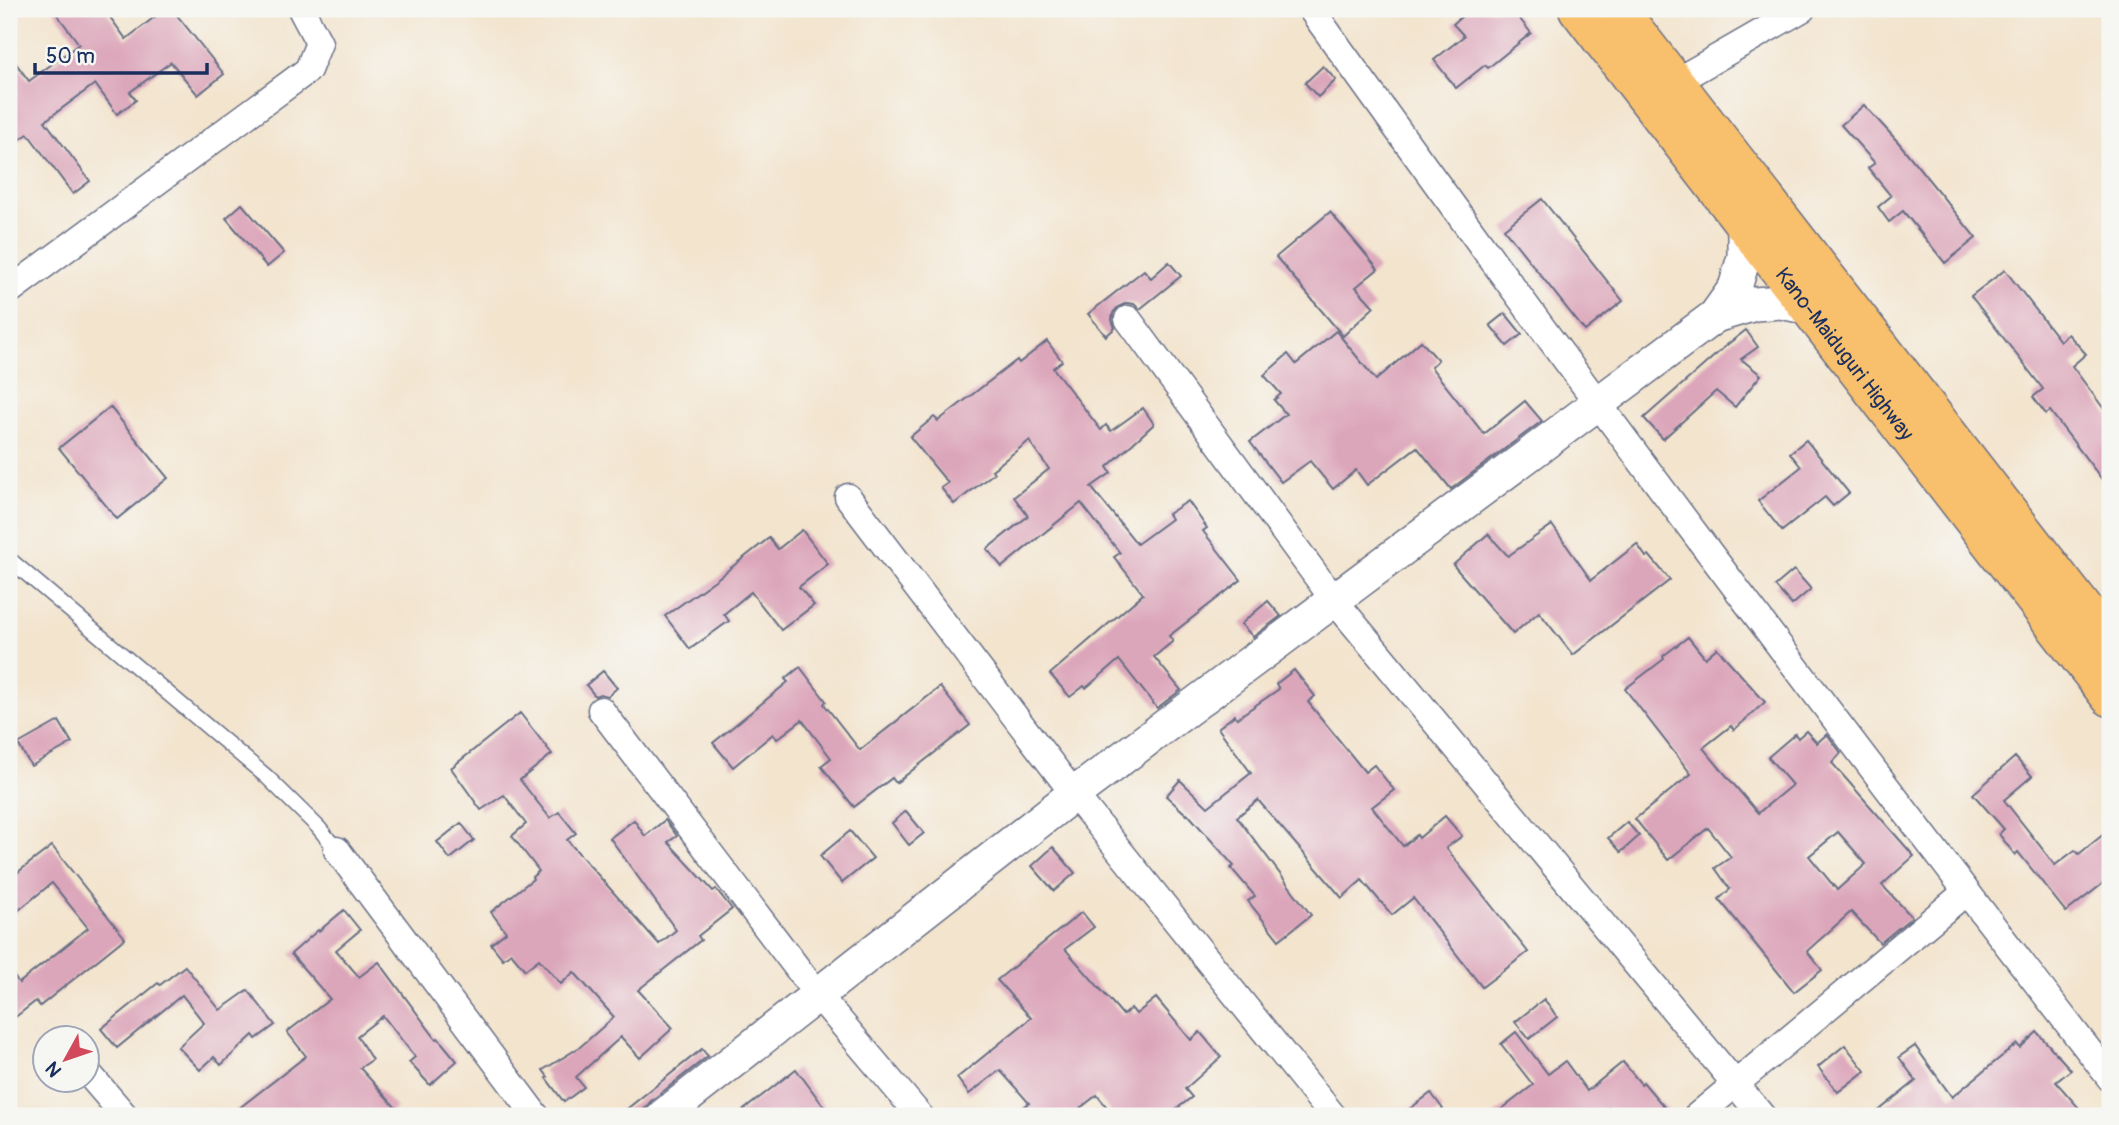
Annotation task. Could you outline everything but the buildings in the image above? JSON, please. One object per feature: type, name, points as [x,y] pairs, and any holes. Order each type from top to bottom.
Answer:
[{"type":"highway","name":"Kano-Maiduguri Highway","points":[[1578,9],[2108,689]]},
{"type":"highway","name":"Kano-Maiduguri Highway","points":[[1618,9],[2110,643]]},
{"type":"street","points":[[9,290],[308,71],[318,43],[301,9]]},
{"type":"street","points":[[1311,9],[1597,404],[2110,1078]]},
{"type":"street","points":[[1675,82],[1802,9]]},
{"type":"street","points":[[663,1116],[1074,794],[1715,316],[1735,288],[1744,257],[1744,222]]},
{"type":"street","points":[[1715,316],[1755,304],[1781,302],[1810,308]]},
{"type":"street","points":[[1128,319],[1334,600],[1762,1116]]},
{"type":"street","points":[[848,497],[1074,794],[1333,1116]]},
{"type":"street","points":[[601,710],[817,994],[920,1116]]},
{"type":"street","points":[[337,850],[536,1116]]},
{"type":"street","points":[[1697,1116],[1966,892]]},
{"type":"street","points":[[102,1089],[125,1116]]},
{"type":"lane","points":[[9,559],[267,778],[318,827],[337,850]]}]
